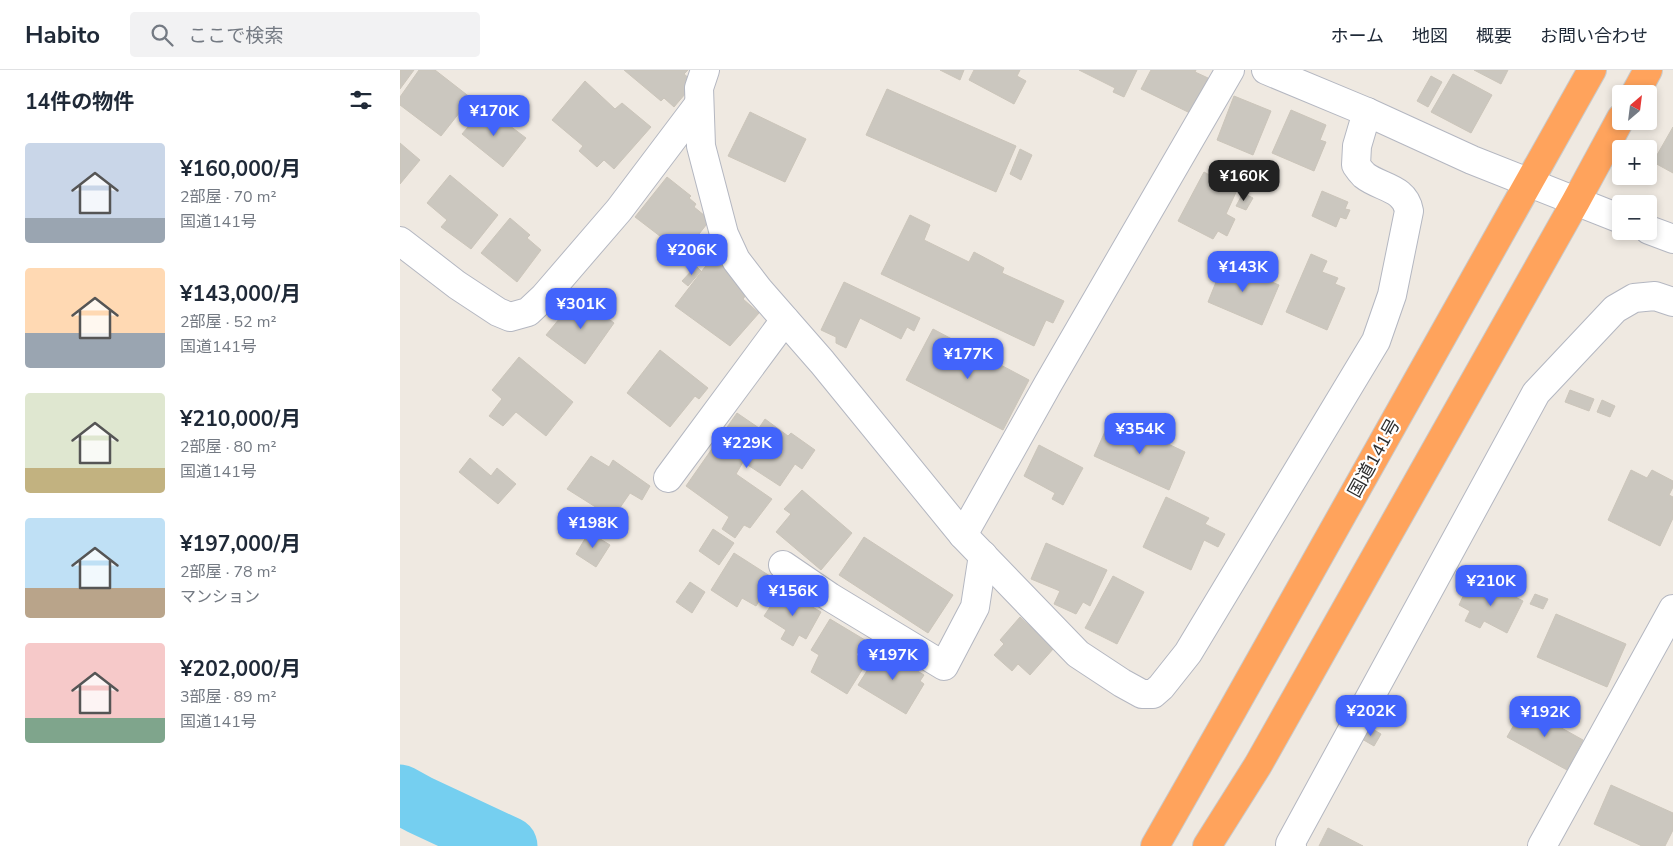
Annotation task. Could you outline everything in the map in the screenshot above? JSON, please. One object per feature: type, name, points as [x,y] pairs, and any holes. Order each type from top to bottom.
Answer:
[{"type":"highway","name":"国道141号","points":[[1154,846],[1592,70]]},
{"type":"highway","points":[[1640,85],[1648,70]]},
{"type":"highway","points":[[1207,846],[1258,765],[1614,130]]},
{"type":"street","points":[[705,70],[699,88],[701,146],[724,234],[736,260],[963,535],[1078,654],[1142,694],[1153,694],[1162,687],[1188,653],[1275,512],[1376,341],[1386,315],[1409,211],[1407,202],[1401,195],[1363,175],[1356,165],[1357,146],[1367,112]]},
{"type":"street","points":[[963,535],[1230,70]]},
{"type":"street","points":[[1266,70],[1367,112],[1472,160],[1612,215]]},
{"type":"street","points":[[400,241],[457,285],[498,312],[510,316],[528,312],[544,298],[619,210],[699,104]]},
{"type":"street","points":[[1657,233],[1673,239]]},
{"type":"street","points":[[1292,846],[1290,844],[1536,393],[1615,309],[1634,298],[1655,296],[1673,302]]},
{"type":"street","points":[[668,478],[785,320]]},
{"type":"street","points":[[783,565],[830,597],[944,666],[975,607],[983,555]]},
{"type":"street","points":[[1542,846],[1673,609]]},
{"type":"building","points":[[400,70],[414,70],[400,89]]},
{"type":"building","points":[[419,70],[435,70],[471,98],[441,136],[400,105],[400,97]]},
{"type":"building","points":[[624,70],[688,70],[684,74],[691,80],[691,87],[674,107],[664,98],[661,101]]},
{"type":"building","points":[[940,70],[964,70],[960,80]]},
{"type":"building","points":[[974,70],[1020,70],[1017,76],[1026,81],[1014,104],[969,80]]},
{"type":"building","points":[[1079,70],[1137,70],[1124,97],[1113,92],[1115,88]]},
{"type":"building","points":[[1151,70],[1196,70],[1195,72],[1208,78],[1190,113],[1141,89]]},
{"type":"building","points":[[1474,70],[1508,70],[1501,84]]},
{"type":"building","points":[[1453,74],[1492,95],[1471,133],[1431,112]]},
{"type":"building","points":[[1431,76],[1442,82],[1428,107],[1417,101]]},
{"type":"building","points":[[585,81],[615,109],[622,103],[651,127],[614,169],[604,160],[597,167],[579,151],[583,146],[552,120]]},
{"type":"building","points":[[887,89],[1016,146],[996,192],[866,135]]},
{"type":"building","points":[[1234,96],[1271,111],[1253,155],[1217,140]]},
{"type":"building","points":[[485,107],[526,138],[503,167],[462,134]]},
{"type":"building","points":[[1291,110],[1326,125],[1320,140],[1326,142],[1314,171],[1272,153]]},
{"type":"building","points":[[750,112],[806,139],[785,182],[728,156]]},
{"type":"building","points":[[1673,127],[1673,173],[1657,164],[1657,155]]},
{"type":"building","points":[[400,143],[420,160],[400,184]]},
{"type":"building","points":[[1020,149],[1032,155],[1021,180],[1010,174]]},
{"type":"building","points":[[1204,172],[1237,190],[1226,214],[1235,219],[1227,236],[1218,231],[1213,239],[1178,221]]},
{"type":"building","points":[[450,175],[498,215],[471,249],[441,227],[447,220],[427,203]]},
{"type":"building","points":[[667,177],[691,196],[689,198],[696,204],[694,207],[710,220],[688,248],[674,236],[669,243],[635,217]]},
{"type":"building","points":[[1322,191],[1348,202],[1345,209],[1350,210],[1346,219],[1340,217],[1336,227],[1312,216]]},
{"type":"building","points":[[1243,193],[1253,198],[1246,210],[1236,206]]},
{"type":"building","points":[[910,215],[930,225],[924,240],[969,262],[974,252],[1004,268],[1002,273],[1064,301],[1053,323],[1046,320],[1034,346],[881,274]]},
{"type":"building","points":[[510,218],[530,235],[527,238],[541,250],[517,282],[481,253]]},
{"type":"building","points":[[719,252],[749,291],[743,299],[759,313],[730,346],[675,306]]},
{"type":"building","points":[[1311,254],[1327,261],[1322,272],[1338,278],[1335,284],[1345,288],[1327,330],[1286,312]]},
{"type":"building","points":[[1224,262],[1279,285],[1262,325],[1208,302]]},
{"type":"building","points":[[696,266],[701,271],[688,286],[682,281]]},
{"type":"building","points":[[844,282],[920,318],[914,331],[907,327],[901,339],[860,318],[846,348],[836,343],[836,337],[821,330]]},
{"type":"building","points":[[584,300],[614,323],[585,364],[546,335],[574,301],[579,305]]},
{"type":"building","points":[[933,329],[1029,380],[1003,430],[906,380]]},
{"type":"building","points":[[660,350],[708,388],[699,399],[695,396],[670,427],[627,393]]},
{"type":"building","points":[[519,357],[573,402],[546,436],[516,412],[503,426],[489,416],[502,399],[492,390]]},
{"type":"building","points":[[1570,390],[1594,399],[1589,411],[1565,402]]},
{"type":"building","points":[[1602,400],[1615,406],[1610,417],[1597,412]]},
{"type":"building","points":[[737,413],[759,428],[765,419],[788,436],[791,433],[815,450],[802,469],[795,464],[780,486],[743,462],[736,474],[772,499],[750,528],[744,525],[735,538],[722,529],[729,517],[686,486]]},
{"type":"building","points":[[1111,418],[1128,427],[1126,431],[1140,437],[1143,432],[1185,452],[1169,490],[1094,456]]},
{"type":"building","points":[[1039,445],[1083,468],[1063,505],[1052,499],[1055,493],[1024,476]]},
{"type":"building","points":[[591,456],[609,467],[613,460],[650,486],[642,500],[630,493],[613,518],[567,489]]},
{"type":"building","points":[[470,458],[491,476],[497,468],[516,484],[498,504],[459,472]]},
{"type":"building","points":[[1631,470],[1647,478],[1652,470],[1673,481],[1673,487],[1669,495],[1673,497],[1673,518],[1660,546],[1608,520]]},
{"type":"building","points":[[802,490],[852,533],[821,570],[776,532],[791,514],[784,509]]},
{"type":"building","points":[[1166,497],[1209,518],[1205,524],[1225,534],[1218,547],[1204,540],[1191,570],[1143,547]]},
{"type":"building","points":[[713,529],[734,543],[719,565],[699,551]]},
{"type":"building","points":[[589,532],[610,545],[596,567],[576,554]]},
{"type":"building","points":[[864,537],[953,595],[928,633],[839,575]]},
{"type":"building","points":[[1046,543],[1107,570],[1090,606],[1083,602],[1076,614],[1054,604],[1060,591],[1031,579]]},
{"type":"building","points":[[734,553],[773,578],[756,606],[742,598],[737,607],[711,590]]},
{"type":"building","points":[[1113,576],[1144,592],[1117,644],[1085,628]]},
{"type":"building","points":[[1484,580],[1523,601],[1507,633],[1484,621],[1480,628],[1465,621],[1470,611],[1459,605],[1467,588],[1477,593]]},
{"type":"building","points":[[690,582],[705,592],[692,613],[676,602]]},
{"type":"building","points":[[782,589],[821,612],[806,639],[799,635],[793,646],[781,639],[786,630],[764,616]]},
{"type":"building","points":[[1535,594],[1548,599],[1543,609],[1530,604]]},
{"type":"building","points":[[1556,614],[1626,644],[1607,687],[1537,657]]},
{"type":"building","points":[[1020,617],[1054,648],[1030,675],[1018,664],[1012,671],[994,655],[1004,644],[1000,640]]},
{"type":"building","points":[[830,619],[865,640],[856,655],[867,662],[847,694],[811,672],[819,655],[811,650]]},
{"type":"building","points":[[881,649],[924,675],[920,681],[924,684],[906,714],[858,685]]},
{"type":"building","points":[[1524,707],[1583,740],[1567,770],[1507,737]]},
{"type":"building","points":[[1369,727],[1381,734],[1374,746],[1362,739]]},
{"type":"building","points":[[1611,785],[1673,813],[1673,830],[1665,846],[1642,846],[1594,824]]},
{"type":"building","points":[[1328,828],[1363,846],[1319,846]]},
{"type":"waterway","points":[[400,794],[508,846]]}]
